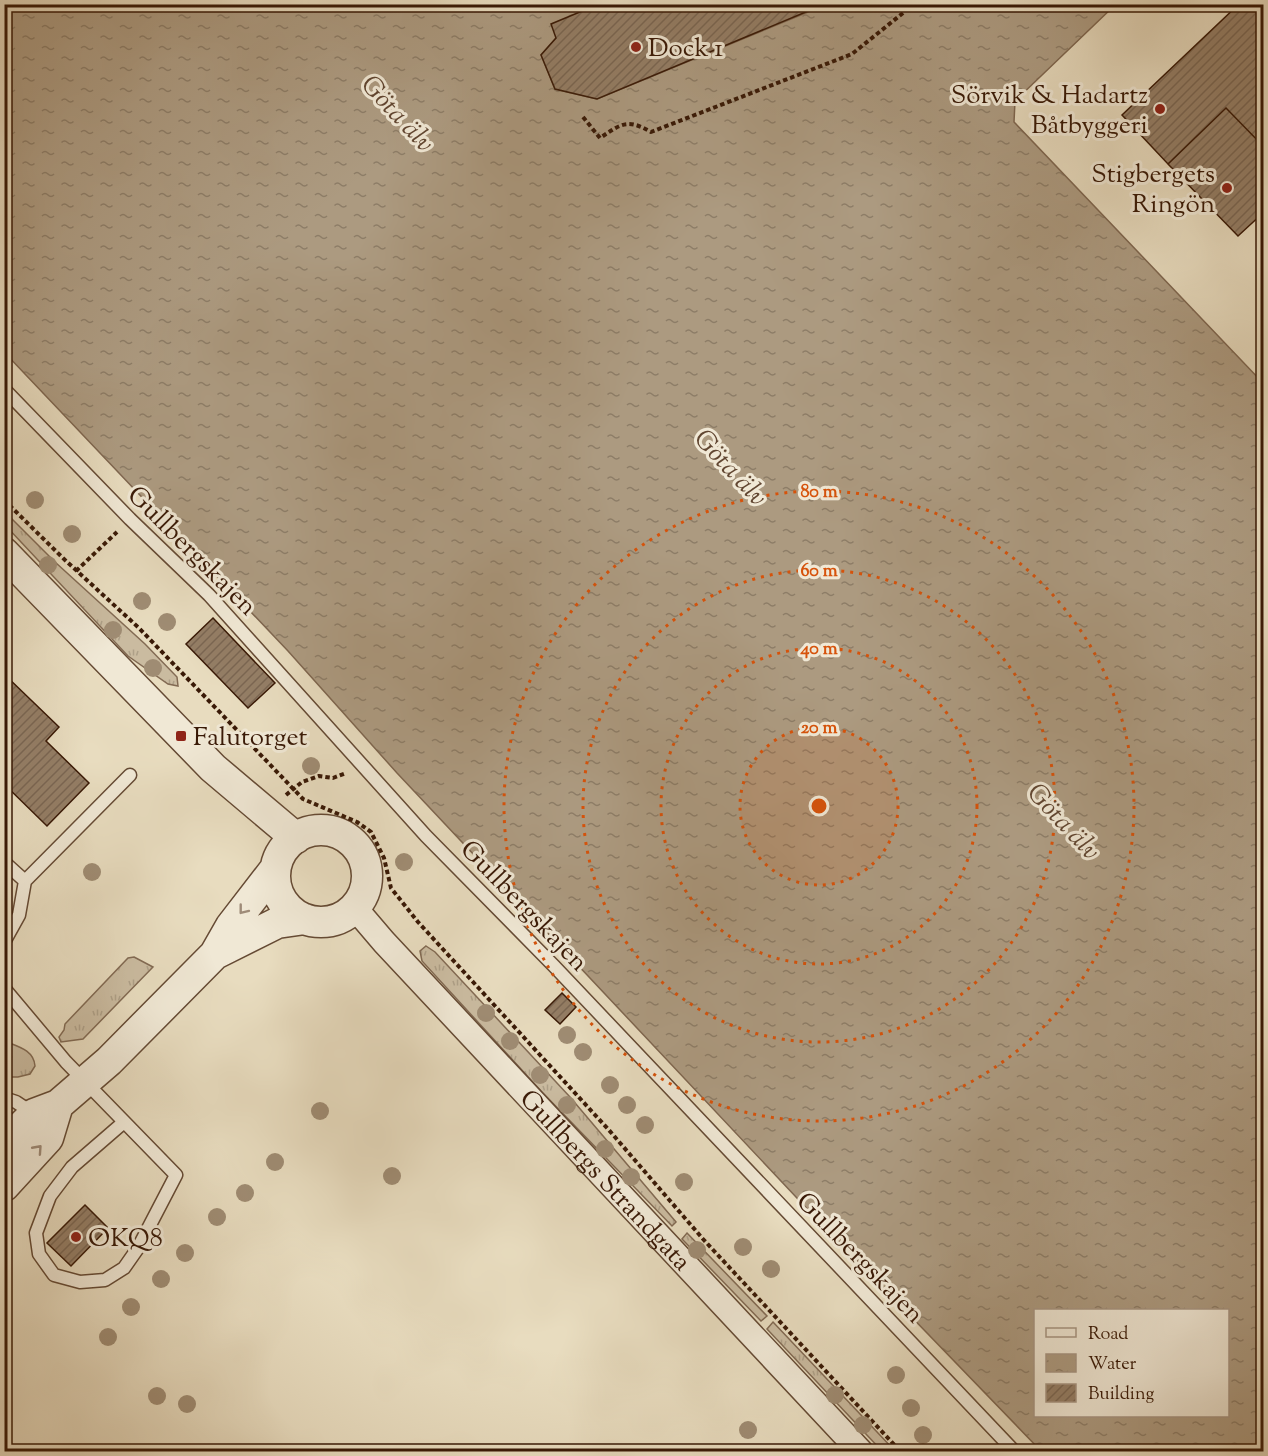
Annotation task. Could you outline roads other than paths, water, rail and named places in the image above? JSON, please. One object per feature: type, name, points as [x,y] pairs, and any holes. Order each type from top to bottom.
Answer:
[{"type":"street","points":[[4,552],[213,768],[296,838]]},
{"type":"street","points":[[4,1144],[110,1061],[215,954],[231,926],[276,869],[285,847],[296,838],[311,831],[326,830],[340,834],[357,847],[365,860],[368,881],[363,896],[355,908],[343,917],[328,922],[305,919],[277,923],[215,954]]},
{"type":"street","points":[[276,869],[276,885],[282,899],[291,911],[305,919]]},
{"type":"street","name":"Gullbergs Strandgata","points":[[355,908],[384,942],[861,1452]]},
{"type":"street","points":[[4,1186],[48,1138],[46,1110]]},
{"type":"lane","name":"Gullbergskajen","points":[[4,389],[130,519],[209,595],[426,836],[554,966],[1015,1452]]},
{"type":"lane","points":[[4,942],[19,915],[25,881],[130,775]]},
{"type":"lane","points":[[4,861],[25,881]]},
{"type":"lane","points":[[4,988],[66,1062],[176,1175],[138,1248],[124,1268],[105,1280],[80,1282],[54,1275],[39,1254],[36,1233],[50,1196],[72,1167],[124,1122]]},
{"type":"lane","points":[[4,1098],[46,1110]]},
{"type":"water","name":"Göta älv","points":[[5,5],[599,5],[556,38],[541,55],[555,89],[597,99],[825,5],[1115,5],[1015,101],[1014,122],[1263,383],[1263,1451],[1041,1451],[812,1214],[397,773],[288,651],[5,353]]},
{"type":"place","name":"Dock 1","points":[[636,47]]},
{"type":"place","name":"Sörvik & Hadartz Båtbyggeri","points":[[1160,109]]},
{"type":"place","name":"Stigbergets Ringön","points":[[1227,188]]},
{"type":"place","name":"Falutorget","points":[[181,736]]},
{"type":"place","name":"OKQ8","points":[[76,1237]]}]
